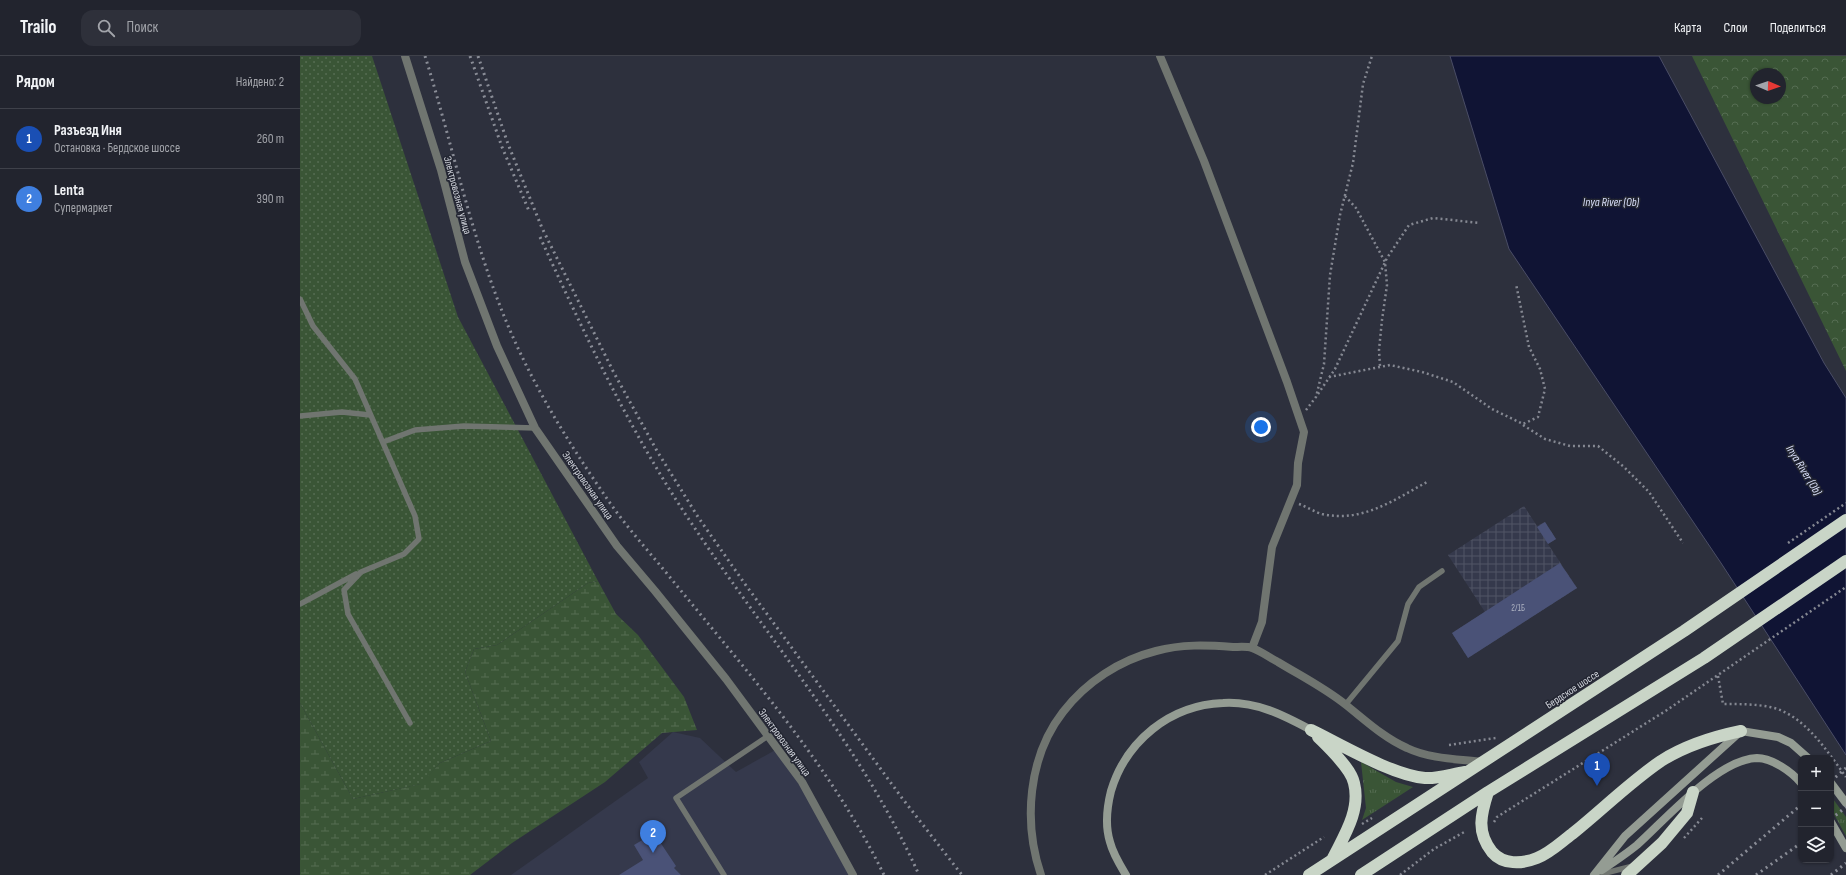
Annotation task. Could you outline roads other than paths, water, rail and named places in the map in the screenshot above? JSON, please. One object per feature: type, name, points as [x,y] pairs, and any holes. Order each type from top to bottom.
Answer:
[{"type":"highway","name":"Бердское шоссе","points":[[1309,875],[1470,772],[1684,631],[1846,520]]},
{"type":"highway","points":[[1361,875],[1488,792],[1704,658],[1846,561]]},
{"type":"highway","points":[[1311,730],[1386,767],[1425,778],[1470,772]]},
{"type":"highway","points":[[1311,730],[1340,760],[1354,782],[1355,805],[1350,825],[1332,859]]},
{"type":"highway","points":[[1488,792],[1480,824],[1486,844],[1493,853],[1502,859],[1513,863],[1525,862],[1549,852],[1661,761],[1684,748],[1710,738],[1741,731]]},
{"type":"highway","points":[[1627,875],[1662,843],[1687,813],[1693,792]]},
{"type":"main road","points":[[1126,875],[1109,842],[1107,822],[1108,802],[1114,783],[1131,750],[1156,726],[1187,710],[1205,705],[1234,703],[1261,706],[1288,717],[1311,730]]},
{"type":"main road","points":[[1595,875],[1625,836],[1741,731],[1778,737],[1791,743],[1805,755]]},
{"type":"main road","points":[[1595,875],[1635,846],[1693,792],[1728,767],[1744,760],[1758,758],[1772,762],[1798,781]]},
{"type":"main road","points":[[1834,787],[1846,803]]},
{"type":"main road","points":[[1834,827],[1846,848]]},
{"type":"street","name":"Электровозная улица","points":[[405,56],[441,170],[465,262],[498,346],[535,428],[617,546],[726,679],[802,782],[852,875]]},
{"type":"street","points":[[1160,56],[1204,161],[1304,432],[1298,463],[1297,485],[1272,547],[1262,622],[1252,648]]},
{"type":"street","points":[[1041,875],[1034,856],[1031,827],[1031,792],[1037,764],[1057,720],[1070,703],[1088,686],[1109,671],[1129,660],[1172,647],[1202,644],[1252,648],[1318,685],[1346,704],[1367,723],[1407,748],[1435,757],[1484,762]]},
{"type":"lane","points":[[300,299],[313,326],[355,379],[415,516],[419,539],[404,554],[361,572],[300,604]]},
{"type":"lane","points":[[300,416],[342,412],[370,415]]},
{"type":"lane","points":[[383,442],[415,430],[464,426],[535,428]]},
{"type":"lane","points":[[1346,704],[1398,641],[1408,604],[1419,587],[1442,571]]},
{"type":"lane","points":[[361,572],[344,590],[348,614],[410,723]]},
{"type":"lane","points":[[724,875],[676,798],[768,736]]},
{"type":"lane","points":[[1598,875],[1637,865]]},
{"type":"water","name":"Inya River (Ob)","points":[[1450,56],[1659,56],[1824,363],[1846,398],[1846,755],[1721,563],[1509,249]]},
{"type":"railway","points":[[425,56],[481,252],[504,316],[526,365],[539,389],[566,436],[617,513],[759,686],[814,759],[863,835],[884,875]]},
{"type":"railway","points":[[470,56],[502,147],[529,211]]},
{"type":"railway","points":[[478,56],[508,144],[542,228],[613,371],[657,451],[698,517],[745,584],[902,798],[962,875]]},
{"type":"railway","points":[[540,237],[610,384],[649,455],[692,524],[842,738],[870,782],[896,828],[919,875]]},
{"type":"railway","points":[[1834,778],[1846,768]]},
{"type":"railway","points":[[1834,817],[1846,807]]},
{"type":"railway","points":[[1718,875],[1798,808]]},
{"type":"railway","points":[[1756,875],[1798,845]]},
{"type":"railway","points":[[1831,875],[1846,863]]},
{"type":"place","name":"Разъезд Иня","points":[[1597,786]]},
{"type":"place","name":"Lenta","points":[[653,853]]}]
